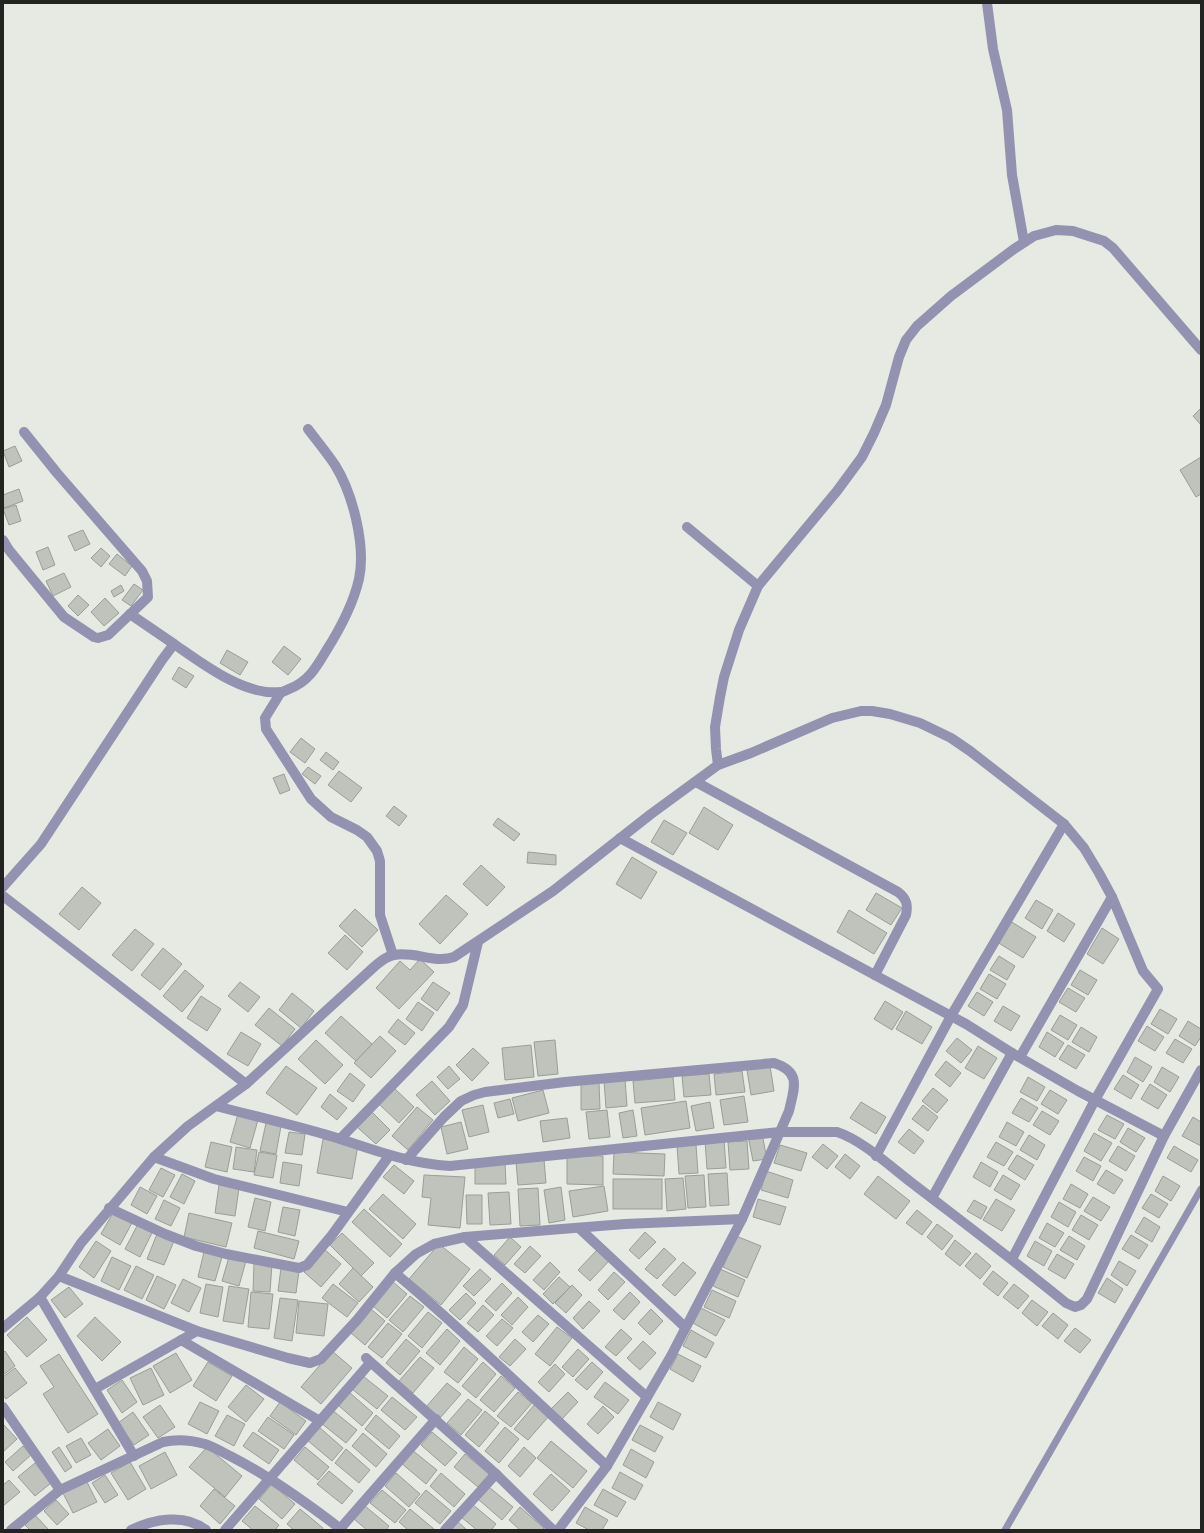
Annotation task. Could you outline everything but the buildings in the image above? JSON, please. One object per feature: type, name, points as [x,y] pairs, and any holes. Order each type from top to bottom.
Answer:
[{"type":"street","points":[[987,3],[993,49],[1007,110],[1012,175],[1024,242]]},
{"type":"street","points":[[718,765],[715,727],[724,677],[739,630],[758,586],[862,457],[886,405],[906,340],[917,326],[951,296],[1034,236],[1056,230],[1073,231],[1104,241],[1114,248],[1201,350]]},
{"type":"street","points":[[130,614],[222,677],[248,687],[264,691],[281,692],[299,686],[312,675],[346,616],[358,580],[360,566],[358,525],[346,487],[335,466],[308,429]]},
{"type":"street","points":[[3,540],[9,550],[64,617],[89,635],[98,638],[108,636],[148,597],[147,581],[142,570],[57,473],[24,432]]},
{"type":"street","points":[[688,528],[758,586]]},
{"type":"street","points":[[3,887],[41,844],[174,644]]},
{"type":"street","points":[[281,692],[265,718],[266,729],[310,799],[331,817],[357,830],[367,837],[375,847],[380,861],[380,915],[393,955]]},
{"type":"street","points":[[3,1328],[40,1297],[59,1276],[81,1243],[154,1157],[188,1126],[246,1084],[384,959],[393,955],[416,955],[442,960],[454,957],[553,891],[651,814],[718,765],[758,750],[832,718],[861,711],[890,714],[920,723],[950,738],[970,751],[1064,824],[1084,848],[1112,897],[1142,970],[1158,989],[1095,1100],[1012,1259]]},
{"type":"street","points":[[696,782],[904,897],[908,907],[906,916],[875,975]]},
{"type":"street","points":[[876,1156],[951,1016],[1064,824]]},
{"type":"street","points":[[620,838],[738,903],[951,1016],[1095,1100],[1164,1136]]},
{"type":"street","points":[[3,896],[246,1084]]},
{"type":"street","points":[[932,1198],[1016,1055],[1112,897]]},
{"type":"street","points":[[340,1139],[455,1019],[463,1005],[478,942]]},
{"type":"street","points":[[406,1160],[449,1112],[461,1101],[474,1095],[502,1089],[774,1063],[784,1066],[791,1072],[794,1078],[793,1093],[789,1111],[742,1219],[671,1356],[607,1466],[558,1530]]},
{"type":"street","points":[[216,1106],[340,1139],[389,1156],[425,1164],[450,1166],[780,1132],[837,1132],[876,1156],[1012,1259],[1066,1303],[1074,1307],[1080,1305],[1087,1298],[1164,1136],[1201,1070]]},
{"type":"street","points":[[110,1208],[191,1245],[226,1254],[295,1268],[307,1265],[389,1156]]},
{"type":"street","points":[[154,1157],[214,1179],[348,1212]]},
{"type":"street","points":[[59,1276],[197,1330],[288,1358],[306,1362],[315,1362],[326,1355],[358,1320],[395,1273],[416,1254],[434,1244],[465,1237],[624,1224],[742,1219]]},
{"type":"street","points":[[580,1228],[685,1327]]},
{"type":"street","points":[[465,1237],[647,1397]]},
{"type":"street","points":[[395,1273],[607,1466]]},
{"type":"street","points":[[40,1297],[134,1456]]},
{"type":"street","points":[[95,1389],[197,1330]]},
{"type":"street","points":[[181,1340],[320,1421]]},
{"type":"street","points":[[225,1530],[320,1421],[368,1361],[436,1419],[496,1474],[553,1530]]},
{"type":"street","points":[[3,1407],[60,1490]]},
{"type":"street","points":[[10,1530],[60,1490],[163,1442],[183,1440],[206,1445],[243,1463],[305,1502],[340,1530],[436,1419]]},
{"type":"street","points":[[445,1530],[496,1474]]},
{"type":"street","points":[[131,1530],[149,1523],[166,1520],[193,1522],[206,1530]]},
{"type":"lane","points":[[1005,1530],[1201,1189]]}]
